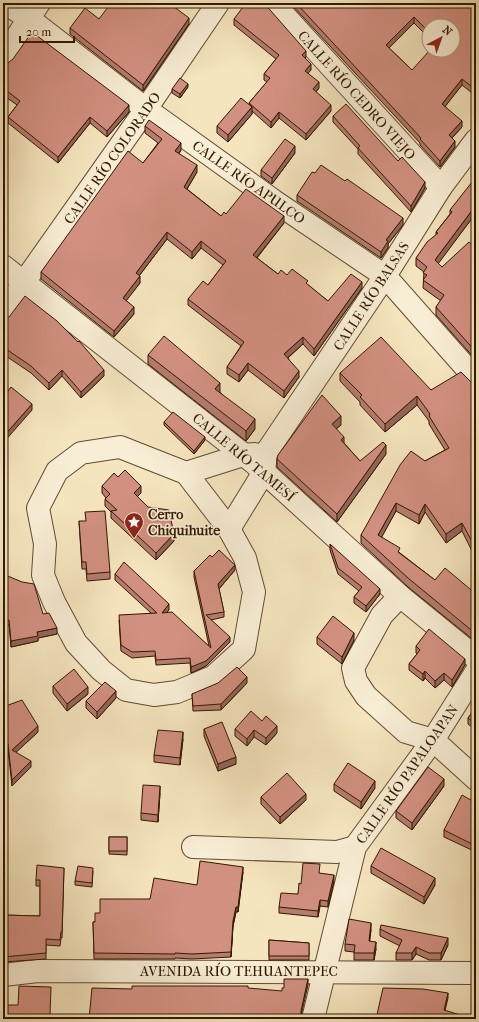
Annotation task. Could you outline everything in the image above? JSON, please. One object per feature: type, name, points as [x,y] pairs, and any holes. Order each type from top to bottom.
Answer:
[{"type":"street","name":"CALLE RÍO APULCO","points":[[5,3],[34,10],[146,109],[274,202],[385,276],[476,379]]},
{"type":"street","name":"CALLE RÍO COLORADO","points":[[3,312],[146,109],[218,3]]},
{"type":"street","name":"CALLE RÍO CEDRO VIEJO","points":[[273,3],[441,187]]},
{"type":"street","points":[[3,58],[34,10]]},
{"type":"street","name":"CALLE RÍO BALSAS","points":[[229,529],[265,463],[441,187],[476,140]]},
{"type":"street","name":"CALLE RÍO TAMESÍ","points":[[3,266],[243,454]]},
{"type":"street","points":[[120,447],[186,473],[229,529],[245,558],[254,592],[244,650],[213,677],[177,692],[154,695],[126,690],[101,670],[76,644],[54,602],[43,576],[45,544],[38,508],[56,471],[81,453],[120,447]]},
{"type":"street","points":[[186,473],[243,454],[265,463]]},
{"type":"street","name":"CALLE RÍO TAMESÍ","points":[[265,463],[400,596],[476,658]]},
{"type":"street","points":[[400,596],[382,616],[353,668],[356,681],[366,696],[406,732],[433,740],[476,779]]},
{"type":"street","name":"CALLE RÍO PAPALOAPAN","points":[[313,1019],[326,972],[355,847],[433,740],[476,672]]},
{"type":"street","points":[[193,847],[337,852],[355,847]]},
{"type":"street","name":"AVENIDA RÍO TEHUANTEPEC","points":[[3,975],[38,971],[476,973]]},
{"type":"building","points":[[111,3],[169,3],[189,18],[143,85],[70,28],[85,8],[99,19]]},
{"type":"building","points":[[246,3],[264,3],[306,51],[302,55],[311,64],[305,71],[319,82],[313,89],[331,105],[306,134],[279,112],[271,122],[249,103],[270,78],[264,74],[279,55],[234,19]]},
{"type":"building","points":[[296,3],[471,3],[476,9],[476,90],[462,79],[442,104],[462,121],[449,135],[455,141],[440,161],[420,139],[421,138]]},
{"type":"building","points":[[32,32],[129,105],[107,131],[90,117],[58,157],[8,117],[20,101],[3,88],[3,64],[8,63],[13,59]]},
{"type":"building","points":[[180,78],[188,84],[180,94],[172,89]]},
{"type":"building","points":[[241,98],[252,107],[228,135],[217,126]]},
{"type":"building","points":[[346,104],[398,161],[402,157],[425,182],[411,206],[358,148],[360,146],[333,116]]},
{"type":"building","points":[[149,120],[181,143],[175,151],[197,165],[184,187],[221,216],[224,212],[226,214],[246,189],[284,216],[253,255],[278,274],[281,270],[287,275],[292,269],[308,281],[306,283],[328,301],[351,274],[362,282],[314,349],[303,337],[284,354],[299,371],[284,391],[248,363],[239,375],[227,367],[244,342],[188,299],[203,281],[208,285],[226,261],[201,241],[192,252],[167,232],[136,273],[140,276],[123,298],[134,307],[114,331],[41,272],[128,151],[143,163],[162,139],[145,126]]},
{"type":"building","points":[[285,139],[295,146],[272,178],[261,170]]},
{"type":"building","points":[[321,165],[345,181],[347,179],[403,218],[386,240],[388,241],[381,252],[297,195],[312,172],[315,173]]},
{"type":"building","points":[[472,182],[476,185],[476,205],[435,260],[442,267],[469,242],[476,248],[476,352],[436,307],[444,295],[423,280],[427,275],[423,273],[427,267],[416,258],[427,242],[438,233],[436,232],[452,212],[450,210]]},
{"type":"building","points":[[25,296],[57,321],[78,342],[79,341],[104,370],[81,392],[62,370],[49,383],[31,366],[3,347],[3,342],[7,336],[3,334],[3,318],[9,317]]},
{"type":"building","points":[[164,336],[220,383],[215,389],[255,419],[246,431],[148,355]]},
{"type":"building","points":[[381,337],[431,390],[461,372],[472,383],[476,383],[476,549],[462,523],[446,534],[425,504],[419,515],[396,503],[378,535],[400,548],[398,552],[435,580],[445,568],[476,594],[476,634],[408,578],[361,535],[400,465],[411,451],[425,461],[449,448],[429,416],[430,414],[417,396],[385,424],[360,397],[362,395],[340,373]]},
{"type":"building","points":[[11,387],[32,404],[3,437],[3,398]]},
{"type":"building","points":[[322,395],[341,416],[332,424],[344,437],[341,440],[360,461],[383,442],[386,445],[337,514],[277,459],[278,455]]},
{"type":"building","points":[[173,412],[205,437],[194,451],[164,422]]},
{"type":"building","points":[[125,470],[141,486],[134,493],[148,507],[169,510],[174,534],[156,553],[111,511],[117,510],[105,499],[110,494],[102,486],[114,473],[118,477]]},
{"type":"building","points":[[105,511],[110,572],[87,574],[86,562],[82,562],[79,521],[86,521],[85,512]]},
{"type":"building","points":[[330,544],[380,589],[366,606],[354,597],[362,587],[338,568]]},
{"type":"building","points":[[219,550],[235,565],[218,584],[224,612],[206,615],[230,637],[206,661],[191,667],[190,658],[156,660],[155,651],[132,652],[121,645],[119,615],[157,613],[115,574],[124,562],[169,604],[162,613],[172,612],[211,648],[194,571],[210,555],[212,557]]},
{"type":"building","points":[[3,574],[22,582],[34,584],[43,614],[49,613],[57,628],[37,632],[38,636],[11,641],[9,620],[3,620]]},
{"type":"building","points":[[333,616],[354,633],[342,657],[317,637]]},
{"type":"building","points":[[429,629],[465,659],[452,680],[444,673],[435,681],[425,671],[423,674],[409,664],[420,650],[416,646]]},
{"type":"building","points":[[237,667],[247,677],[221,704],[193,706],[192,694],[218,683]]},
{"type":"building","points":[[74,669],[88,687],[67,704],[53,686]]},
{"type":"building","points":[[105,682],[116,691],[97,712],[86,701]]},
{"type":"building","points":[[22,700],[38,726],[12,750],[31,761],[12,780],[8,744],[3,744],[3,707]]},
{"type":"building","points":[[476,707],[476,724],[468,718]]},
{"type":"building","points":[[251,711],[262,721],[266,716],[277,726],[266,738],[254,730],[247,739],[235,729]]},
{"type":"building","points":[[222,722],[236,757],[218,764],[204,729]]},
{"type":"building","points":[[158,730],[183,732],[180,758],[154,755]]},
{"type":"building","points":[[348,763],[375,781],[361,802],[334,784]]},
{"type":"building","points":[[428,767],[444,779],[412,823],[396,811]]},
{"type":"building","points":[[287,773],[306,794],[280,817],[261,797]]},
{"type":"building","points":[[143,785],[160,786],[158,815],[141,813]]},
{"type":"building","points":[[462,795],[476,803],[476,846],[444,830]]},
{"type":"building","points":[[109,837],[127,837],[127,851],[109,851]]},
{"type":"building","points":[[381,848],[435,878],[424,897],[371,866]]},
{"type":"building","points":[[200,861],[243,867],[238,907],[236,907],[233,921],[231,952],[192,954],[94,953],[93,922],[95,922],[95,913],[100,913],[100,899],[150,899],[154,878],[197,885]]},
{"type":"building","points":[[303,863],[320,864],[319,873],[334,875],[328,901],[320,900],[318,911],[279,907],[281,893],[298,894],[299,883],[301,884]]},
{"type":"building","points":[[37,865],[64,868],[62,932],[60,940],[46,939],[46,953],[3,957],[3,915],[40,916],[40,880],[36,880]]},
{"type":"building","points":[[78,866],[93,868],[92,883],[75,881]]},
{"type":"building","points":[[349,919],[371,923],[369,941],[376,942],[374,953],[354,953],[355,945],[345,944]]},
{"type":"building","points":[[381,925],[448,938],[441,953],[429,953],[416,947],[412,953],[396,953],[402,940],[380,929]]},
{"type":"building","points":[[269,940],[309,943],[309,956],[269,956]]},
{"type":"building","points":[[284,979],[308,979],[301,1011],[302,1019],[89,1019],[92,988],[132,989],[132,986],[248,986],[248,988],[282,991],[282,988],[284,988]]},
{"type":"building","points":[[19,986],[51,987],[50,1015],[88,1019],[3,1019],[3,1005],[18,1005]]},
{"type":"building","points":[[383,988],[423,989],[448,993],[444,1010],[467,1017],[466,1019],[376,1019]]},
{"type":"place","name":"Cerro Chiquihuite","points":[[134,539]]}]
